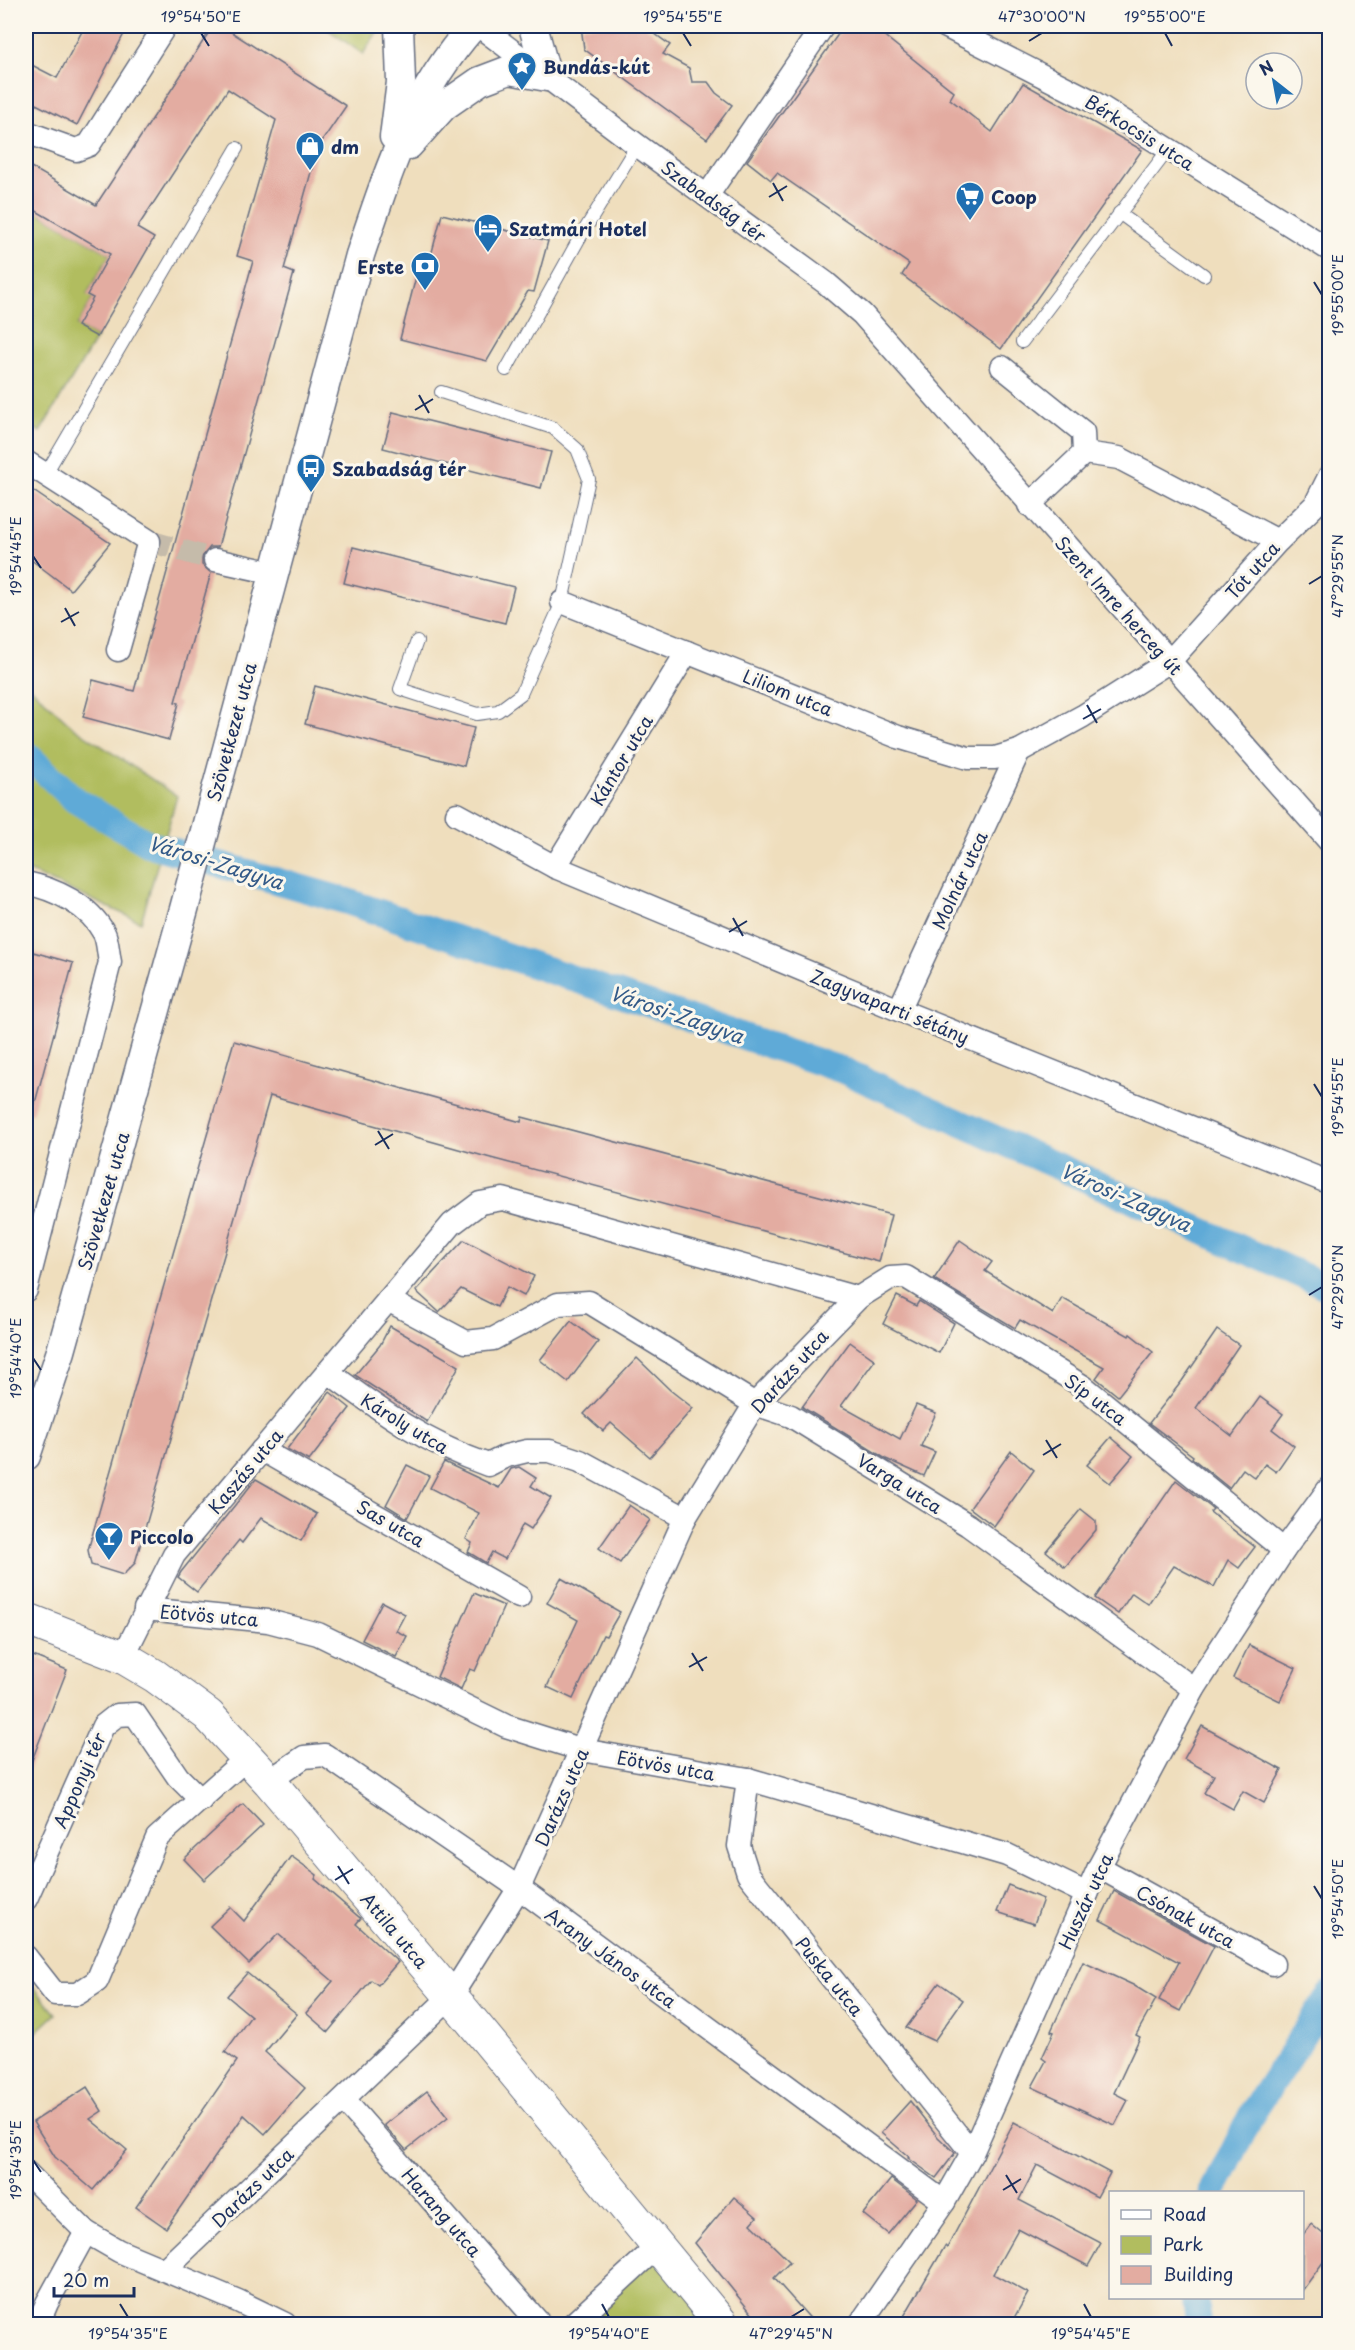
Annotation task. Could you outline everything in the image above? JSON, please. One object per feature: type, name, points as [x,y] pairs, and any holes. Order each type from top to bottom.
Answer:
[{"type":"main road","name":"Attila utca","points":[[30,1621],[123,1656],[155,1676],[208,1715],[258,1769],[452,1996],[722,2325]]},
{"type":"street","points":[[26,132],[76,150],[89,145],[165,26]]},
{"type":"street","points":[[391,165],[401,82],[399,26]]},
{"type":"street","name":"Szövetkezet utca","points":[[26,1456],[61,1351],[184,909],[360,255],[391,165],[420,100],[437,71],[474,26]]},
{"type":"street","name":"Szabadság tér","points":[[479,26],[826,283],[862,314],[910,366]]},
{"type":"street","points":[[391,165],[444,106],[480,81],[509,70],[547,77],[533,26]]},
{"type":"street","points":[[707,196],[823,26]]},
{"type":"street","name":"Bérkocsis utca","points":[[945,26],[1090,100],[1329,250]]},
{"type":"street","name":"Szent Imre herceg út","points":[[910,366],[1029,505],[1329,842]]},
{"type":"street","points":[[1002,367],[1083,432],[1084,453],[1029,505]]},
{"type":"street","points":[[1084,453],[1119,458],[1278,541]]},
{"type":"street","points":[[26,462],[149,541],[118,650]]},
{"type":"street","name":"Tót utca","points":[[1018,750],[1083,716],[1170,661],[1278,541],[1322,507],[1329,475]]},
{"type":"street","points":[[215,560],[274,573]]},
{"type":"street","name":"Liliom utca","points":[[562,602],[908,740],[968,758],[995,758],[1018,750]]},
{"type":"street","name":"Kántor utca","points":[[555,867],[687,652]]},
{"type":"street","name":"Molnár utca","points":[[899,1010],[1018,750]]},
{"type":"street","name":"Zagyvaparti sétány","points":[[457,814],[555,867],[899,1010],[1329,1184]]},
{"type":"street","points":[[26,883],[42,886],[85,909],[104,934],[110,962],[26,1290]]},
{"type":"street","name":"Kaszás utca","points":[[123,1656],[174,1555],[452,1224],[480,1203],[503,1199],[858,1298]]},
{"type":"street","name":"Síp utca","points":[[890,1278],[906,1277],[1084,1387],[1284,1550]]},
{"type":"street","name":"Darázs utca","points":[[164,2270],[452,1996],[519,1888],[685,1518],[755,1404],[858,1298],[890,1278]]},
{"type":"street","name":"Varga utca","points":[[388,1300],[466,1342],[493,1339],[558,1304],[589,1302],[755,1404],[791,1416],[968,1525],[1194,1689]]},
{"type":"street","name":"Károly utca","points":[[328,1372],[392,1419],[424,1438],[461,1455],[488,1465],[506,1456],[527,1451],[550,1451],[580,1461],[685,1518]]},
{"type":"street","name":"Sas utca","points":[[262,1450],[519,1597]]},
{"type":"street","name":"Huszár utca","points":[[860,2325],[944,2202],[972,2153],[1099,1867],[1194,1689],[1284,1550],[1329,1487]]},
{"type":"street","name":"Eötvös utca","points":[[146,1610],[268,1621],[318,1634],[506,1726],[582,1750],[748,1779],[1007,1855],[1087,1894]]},
{"type":"street","name":"Apponyi tér","points":[[26,1899],[103,1725],[117,1715],[135,1714],[178,1778],[201,1800]]},
{"type":"street","name":"Arany János utca","points":[[258,1769],[304,1757],[325,1755],[519,1888],[944,2202]]},
{"type":"street","points":[[26,1957],[55,1994],[77,1994],[97,1981],[157,1838],[201,1800],[258,1769]]},
{"type":"street","name":"Puska utca","points":[[748,1779],[739,1846],[748,1874],[972,2153]]},
{"type":"street","name":"Csónak utca","points":[[1099,1867],[1273,1964]]},
{"type":"street","name":"Harang utca","points":[[344,2100],[540,2325]]},
{"type":"street","points":[[26,2172],[86,2232],[118,2251],[238,2301],[285,2325]]},
{"type":"street","points":[[38,2325],[47,2303],[86,2232]]},
{"type":"street","points":[[573,2325],[658,2246]]},
{"type":"lane","points":[[506,370],[579,239],[637,145]]},
{"type":"lane","points":[[45,475],[237,148]]},
{"type":"lane","points":[[1022,342],[1168,150]]},
{"type":"lane","points":[[1119,213],[1204,275]]},
{"type":"lane","points":[[417,641],[400,689],[477,714],[498,711],[521,694],[562,602],[589,479],[577,449],[553,428],[441,392]]},
{"type":"green space","points":[[323,26],[381,26],[363,54]]},
{"type":"green space","points":[[26,205],[110,254],[87,294],[93,298],[77,326],[97,337],[40,432],[26,423]]},
{"type":"green space","points":[[26,683],[73,727],[177,796],[141,922],[26,870]]},
{"type":"green space","points":[[26,1978],[56,2014],[26,2042]]},
{"type":"green space","points":[[658,2246],[722,2324],[573,2324]]},
{"type":"building","points":[[85,26],[128,26],[77,125],[26,99],[26,62],[57,78]]},
{"type":"building","points":[[213,26],[222,26],[346,106],[318,147],[284,269],[294,273],[218,547],[210,547],[202,557],[202,565],[211,573],[175,702],[179,703],[169,740],[83,717],[93,680],[134,691],[253,261],[237,256],[276,120],[228,89],[137,228],[154,238],[97,337],[77,326],[93,298],[87,295],[110,254],[26,205],[26,164],[96,205]]},
{"type":"building","points":[[581,26],[644,26],[670,45],[663,54],[689,68],[692,82],[708,82],[716,93],[732,105],[707,139],[584,49]]},
{"type":"building","name":"Coop","points":[[844,26],[872,26],[954,92],[950,99],[992,132],[1023,83],[1142,150],[1001,349],[902,275],[909,264],[777,173],[771,180],[747,161]]},
{"type":"building","points":[[442,214],[548,241],[534,292],[528,291],[487,361],[400,339],[418,269],[427,271]]},
{"type":"building","points":[[393,412],[551,452],[541,488],[383,448]]},
{"type":"building","points":[[26,486],[110,543],[71,590],[26,556]]},
{"type":"building","points":[[353,547],[514,587],[505,623],[344,583]]},
{"type":"building","points":[[315,686],[474,728],[464,766],[305,724]]},
{"type":"building","points":[[26,950],[73,963],[32,1114],[26,1113]]},
{"type":"building","points":[[234,1041],[521,1122],[522,1117],[891,1215],[879,1262],[270,1096],[135,1563],[123,1575],[91,1565],[88,1550]]},
{"type":"building","points":[[464,1240],[534,1276],[524,1296],[507,1287],[497,1307],[461,1289],[439,1312],[416,1291]]},
{"type":"building","points":[[960,1240],[992,1262],[985,1271],[1053,1314],[1062,1298],[1129,1336],[1130,1334],[1153,1352],[1118,1396],[1096,1378],[1104,1367],[1020,1320],[1015,1328],[934,1279]]},
{"type":"building","points":[[897,1296],[916,1306],[919,1301],[954,1323],[939,1353],[883,1324]]},
{"type":"building","points":[[571,1321],[598,1342],[568,1382],[540,1360]]},
{"type":"building","points":[[390,1326],[459,1366],[427,1422],[355,1375],[380,1345]]},
{"type":"building","points":[[1217,1330],[1239,1345],[1196,1408],[1232,1436],[1260,1397],[1283,1414],[1272,1429],[1294,1446],[1276,1472],[1265,1464],[1255,1478],[1243,1469],[1229,1488],[1192,1458],[1193,1456],[1149,1423],[1182,1381]]},
{"type":"building","points":[[850,1342],[875,1360],[841,1406],[900,1439],[916,1405],[936,1413],[921,1446],[935,1452],[924,1476],[886,1459],[802,1407]]},
{"type":"building","points":[[637,1358],[670,1390],[693,1408],[650,1457],[611,1423],[603,1431],[584,1414]]},
{"type":"building","points":[[330,1392],[350,1408],[309,1461],[287,1449]]},
{"type":"building","points":[[1111,1437],[1133,1456],[1110,1483],[1087,1465]]},
{"type":"building","points":[[1011,1451],[1034,1470],[994,1526],[970,1508]]},
{"type":"building","points":[[444,1462],[499,1488],[511,1469],[519,1467],[536,1478],[531,1486],[551,1498],[531,1529],[523,1524],[505,1559],[492,1552],[486,1563],[468,1552],[472,1543],[466,1539],[479,1513],[430,1488]]},
{"type":"building","points":[[407,1465],[429,1476],[407,1518],[386,1505]]},
{"type":"building","points":[[256,1479],[317,1514],[301,1541],[261,1518],[242,1543],[239,1540],[197,1592],[178,1577]]},
{"type":"building","points":[[1176,1480],[1213,1509],[1210,1512],[1255,1547],[1239,1568],[1228,1560],[1214,1587],[1174,1566],[1148,1604],[1132,1593],[1118,1614],[1095,1598]]},
{"type":"building","points":[[629,1505],[650,1520],[620,1563],[599,1548]]},
{"type":"building","points":[[1081,1509],[1096,1521],[1096,1530],[1065,1567],[1046,1551]]},
{"type":"building","points":[[561,1578],[620,1612],[606,1636],[603,1635],[573,1699],[547,1687],[578,1620],[547,1603]]},
{"type":"building","points":[[474,1593],[504,1606],[475,1671],[470,1669],[461,1689],[437,1677]]},
{"type":"building","points":[[382,1602],[405,1614],[396,1631],[407,1636],[396,1657],[362,1640]]},
{"type":"building","points":[[1249,1645],[1296,1668],[1280,1701],[1233,1678]]},
{"type":"building","points":[[26,1653],[67,1670],[27,1773],[26,1773]]},
{"type":"building","points":[[1202,1726],[1282,1770],[1264,1803],[1243,1791],[1233,1809],[1204,1793],[1214,1775],[1184,1759]]},
{"type":"building","points":[[243,1804],[263,1825],[204,1880],[184,1859]]},
{"type":"building","points":[[291,1856],[317,1875],[315,1879],[361,1918],[356,1924],[398,1962],[378,1985],[371,1980],[328,2032],[306,2013],[333,1981],[278,1934],[249,1964],[210,1926],[230,1907],[244,1921]]},
{"type":"building","points":[[1008,1885],[1043,1899],[1034,1924],[997,1912]]},
{"type":"building","points":[[1114,1891],[1214,1946],[1180,2011],[1159,2000],[1179,1962],[1100,1920]]},
{"type":"building","points":[[1083,1962],[1133,1985],[1156,1999],[1136,2035],[1140,2037],[1114,2093],[1128,2100],[1115,2125],[1032,2087],[1046,2061],[1042,2058],[1054,2032],[1051,2031]]},
{"type":"building","points":[[247,1973],[297,2014],[265,2052],[305,2088],[265,2134],[244,2115],[166,2228],[136,2207],[237,2061],[225,2052],[251,2016],[227,1996]]},
{"type":"building","points":[[939,1983],[963,2000],[934,2041],[906,2028]]},
{"type":"building","points":[[87,2087],[102,2111],[90,2119],[127,2150],[93,2190],[55,2157],[33,2122]]},
{"type":"building","points":[[427,2091],[448,2117],[406,2150],[384,2125]]},
{"type":"building","points":[[910,2101],[938,2137],[955,2153],[936,2178],[908,2158],[881,2133]]},
{"type":"building","points":[[1014,2122],[1110,2173],[1097,2197],[1037,2165],[1019,2200],[1101,2243],[1088,2266],[1018,2229],[993,2274],[1028,2293],[1010,2325],[916,2325],[903,2318],[945,2246],[947,2248]]},
{"type":"building","points":[[891,2179],[917,2199],[888,2234],[863,2214]]},
{"type":"building","points":[[734,2197],[757,2217],[751,2224],[790,2262],[774,2278],[816,2325],[761,2325],[695,2243]]},
{"type":"building","points":[[1311,2224],[1329,2239],[1329,2254],[1304,2288],[1304,2233]]},
{"type":"waterway","name":"Városi-Zagyva","points":[[26,754],[75,800],[149,844],[346,901],[842,1070],[1330,1288]]},
{"type":"waterway","name":"Városi-Zagyva","points":[[1214,2191],[1253,2112],[1330,1994]]},
{"type":"waterway","name":"Városi-Zagyva","points":[[1195,2299],[1199,2324]]},
{"type":"tunnel","points":[[149,541],[215,560]]},
{"type":"place","name":"Bundás-kút","points":[[522,92]]},
{"type":"place","name":"dm","points":[[310,172]]},
{"type":"place","name":"Coop","points":[[970,222]]},
{"type":"place","name":"Szatmári Hotel","points":[[488,254]]},
{"type":"place","name":"Erste","points":[[425,292]]},
{"type":"place","name":"Szabadság tér","points":[[311,494]]},
{"type":"place","name":"Piccolo","points":[[109,1562]]}]
